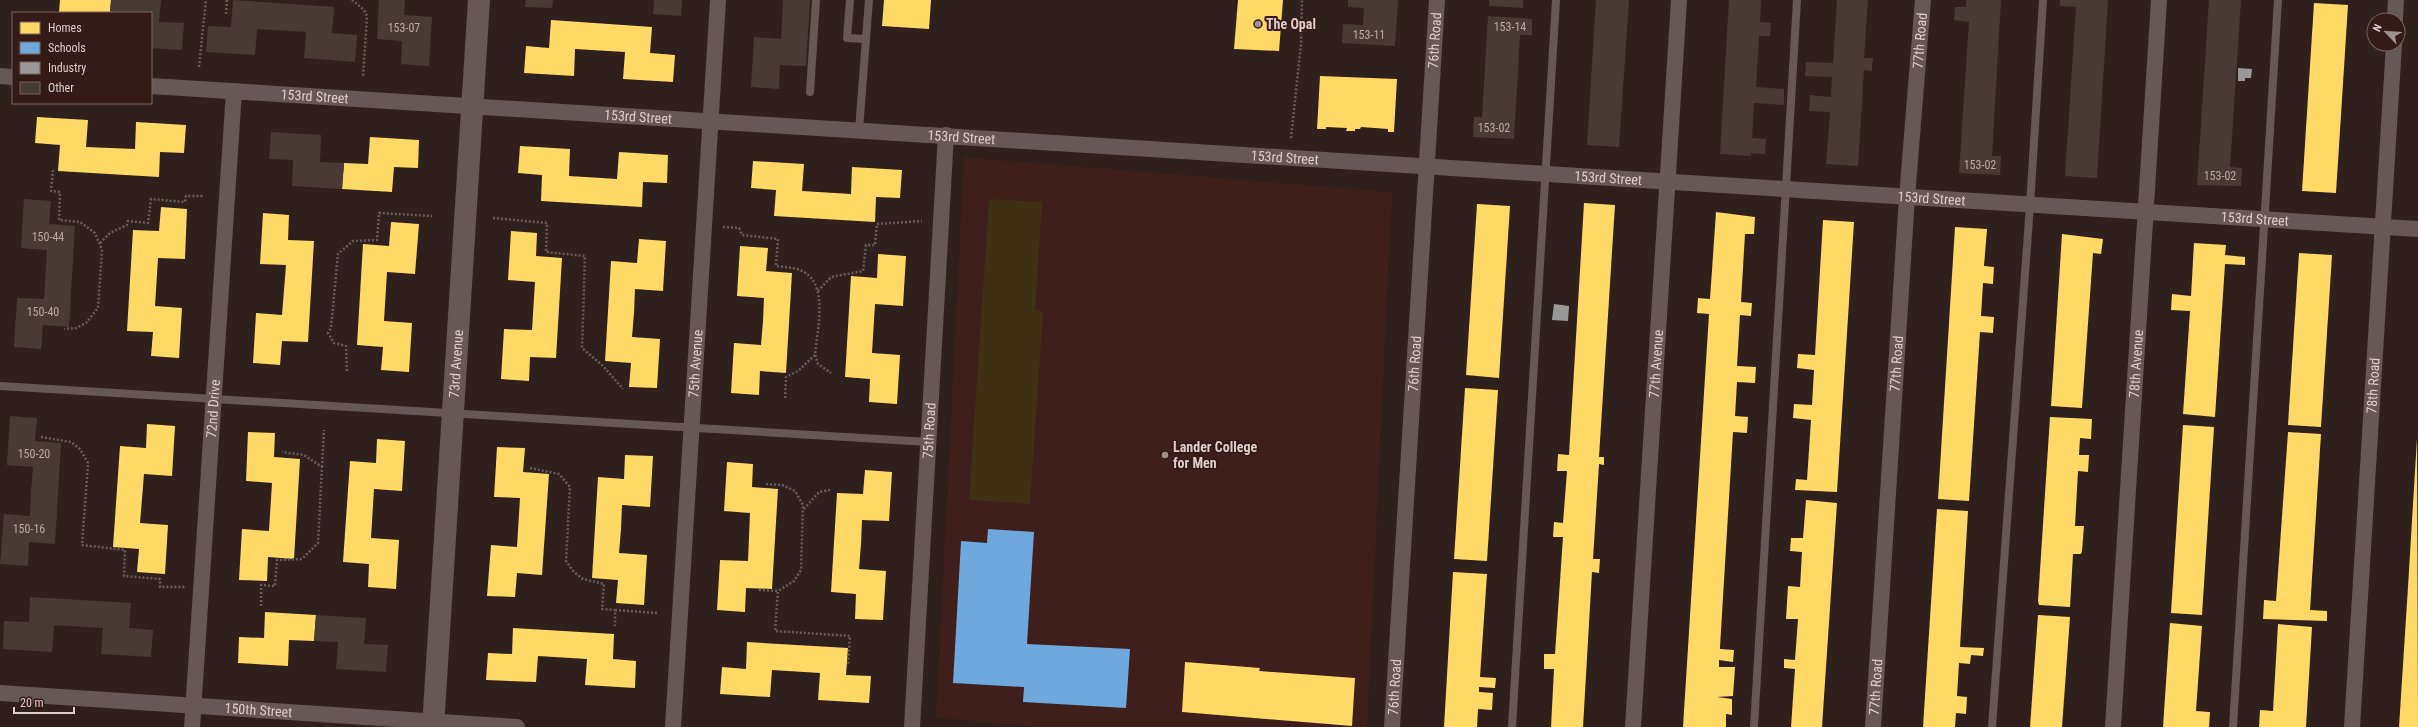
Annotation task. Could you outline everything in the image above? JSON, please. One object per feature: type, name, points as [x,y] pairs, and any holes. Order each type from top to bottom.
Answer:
[{"type":"street","name":"73rd Avenue","points":[[433,724],[479,0]]},
{"type":"street","name":"75th Avenue","points":[[673,727],[718,0]]},
{"type":"street","name":"76th Road","points":[[1392,727],[1428,166],[1437,0]]},
{"type":"street","name":"77th Avenue","points":[[1633,727],[1679,0]]},
{"type":"street","name":"77th Road","points":[[1873,727],[1907,197],[1923,0]]},
{"type":"street","name":"78th Avenue","points":[[2113,727],[2159,0]]},
{"type":"street","points":[[2395,12],[2396,0]]},
{"type":"street","name":"78th Road","points":[[2352,727],[2384,227],[2394,52]]},
{"type":"street","points":[[0,76],[12,77]]},
{"type":"street","name":"153rd Street","points":[[152,86],[2418,229]]},
{"type":"street","name":"72nd Drive","points":[[192,727],[234,91]]},
{"type":"street","name":"75th Road","points":[[912,727],[946,135]]},
{"type":"street","name":"150th Street","points":[[0,693],[433,724],[517,727]]},
{"type":"lane","points":[[810,92],[816,0]]},
{"type":"lane","points":[[850,0],[847,38],[866,39]]},
{"type":"lane","points":[[860,130],[869,0]]},
{"type":"lane","points":[[1512,727],[1556,0]]},
{"type":"lane","points":[[1754,727],[1797,0]]},
{"type":"lane","points":[[1992,727],[2030,204],[2043,0]]},
{"type":"lane","points":[[2233,727],[2278,0]]},
{"type":"lane","points":[[0,386],[929,442]]},
{"type":"path","points":[[199,67],[206,0]]},
{"type":"path","points":[[226,14],[227,0]]},
{"type":"path","points":[[352,0],[364,10],[367,16],[363,78]]},
{"type":"path","points":[[1291,138],[1301,44],[1302,0]]},
{"type":"path","points":[[52,170],[51,191],[60,192],[59,220],[80,222],[95,233],[102,250],[98,308],[86,323],[76,328],[64,329]]},
{"type":"path","points":[[100,243],[110,233],[128,225],[128,222],[148,223],[150,199],[185,202],[186,196],[204,196]]},
{"type":"path","points":[[347,372],[346,346],[334,343],[328,333],[331,328],[338,254],[353,241],[377,240],[380,213],[432,216]]},
{"type":"path","points":[[493,218],[547,223],[546,252],[585,256],[582,348],[603,366],[623,389]]},
{"type":"path","points":[[818,291],[832,276],[863,271],[866,245],[875,245],[877,224],[922,221]]},
{"type":"path","points":[[723,227],[739,228],[742,235],[778,238],[776,266],[798,269],[807,274],[816,284],[818,291],[815,354],[818,364],[831,373]]},
{"type":"path","points":[[785,400],[786,377],[798,371],[815,354]]},
{"type":"path","points":[[261,606],[261,585],[275,586],[277,560],[302,559],[318,543],[324,430]]},
{"type":"path","points":[[40,437],[71,442],[80,449],[88,464],[82,545],[125,550],[124,576],[160,579],[160,587],[201,587]]},
{"type":"path","points":[[282,452],[304,455],[322,467]]},
{"type":"path","points":[[530,468],[559,474],[570,487],[566,561],[574,572],[583,579],[604,584],[602,609],[657,613]]},
{"type":"path","points":[[760,590],[778,591],[794,581],[801,570],[803,509],[801,498],[795,491],[782,485],[766,484]]},
{"type":"path","points":[[803,509],[819,492],[830,490]]},
{"type":"path","points":[[778,591],[775,631],[850,636],[848,666]]},
{"type":"path","points":[[615,626],[616,610]]},
{"type":"shaded area","name":"Lander College for Men","points":[[964,157],[1392,192],[1367,727],[1040,727],[936,718]]},
{"type":"shaded area","points":[[989,199],[1042,202],[1035,310],[1043,311],[1030,504],[969,500]]},
{"type":"building: Homes","points":[[60,0],[111,0],[110,12],[59,12]]},
{"type":"building: Homes","points":[[884,0],[931,0],[929,29],[882,26]]},
{"type":"building: Homes","name":"The Opal","points":[[1238,0],[1283,0],[1279,51],[1234,49]]},
{"type":"building: Homes","points":[[2314,3],[2348,5],[2336,193],[2302,191]]},
{"type":"building: Homes","points":[[551,20],[652,27],[650,53],[675,55],[673,82],[623,79],[625,52],[575,49],[574,76],[524,73],[526,46],[549,48]]},
{"type":"building: Homes","points":[[1320,76],[1397,79],[1394,132],[1388,132],[1388,129],[1361,127],[1360,129],[1355,129],[1355,131],[1346,131],[1347,128],[1326,127],[1326,129],[1317,129]]},
{"type":"building: Homes","points":[[37,117],[88,120],[86,147],[135,149],[136,122],[186,125],[184,153],[160,152],[159,177],[58,171],[60,145],[35,143]]},
{"type":"building: Homes","points":[[370,137],[419,140],[418,168],[394,167],[392,192],[342,189],[344,163],[368,164]]},
{"type":"building: Homes","points":[[520,146],[570,149],[569,176],[617,179],[619,152],[668,155],[667,183],[643,182],[642,207],[541,201],[542,175],[518,173]]},
{"type":"building: Homes","points":[[753,161],[804,164],[802,191],[851,194],[852,167],[902,170],[900,198],[876,197],[875,222],[774,216],[776,190],[751,188]]},
{"type":"building: Homes","points":[[1584,203],[1615,205],[1599,457],[1604,457],[1604,465],[1599,464],[1593,559],[1600,559],[1599,573],[1592,572],[1583,727],[1551,727],[1554,669],[1544,669],[1544,654],[1555,654],[1563,537],[1553,537],[1554,522],[1563,523],[1567,471],[1557,471],[1558,454],[1569,455]]},
{"type":"building: Homes","points":[[1477,204],[1510,206],[1499,378],[1466,375]]},
{"type":"building: Homes","points":[[161,207],[187,209],[185,259],[158,258],[155,306],[182,308],[179,358],[151,356],[153,332],[127,331],[133,230],[159,231]]},
{"type":"building: Homes","points":[[1716,212],[1755,217],[1754,234],[1745,234],[1741,302],[1752,303],[1751,316],[1740,315],[1737,366],[1756,367],[1755,383],[1737,382],[1735,416],[1748,417],[1747,433],[1733,432],[1720,649],[1734,650],[1733,662],[1719,660],[1719,667],[1735,667],[1733,696],[1717,697],[1732,699],[1732,715],[1726,714],[1726,727],[1683,727],[1709,314],[1697,313],[1698,298],[1710,299]]},
{"type":"building: Homes","points":[[263,213],[289,215],[288,240],[314,241],[308,342],[282,341],[280,365],[253,363],[256,313],[282,315],[286,265],[260,264]]},
{"type":"building: Homes","points":[[1823,220],[1854,222],[1837,492],[1795,490],[1796,479],[1807,480],[1811,420],[1793,418],[1794,404],[1812,405],[1814,370],[1797,368],[1798,354],[1815,355]]},
{"type":"building: Homes","points":[[391,222],[419,224],[415,274],[387,272],[384,321],[412,323],[409,372],[381,370],[383,347],[357,345],[363,244],[389,246]]},
{"type":"building: Homes","points":[[1955,227],[1987,229],[1984,266],[1994,267],[1993,284],[1983,283],[1981,316],[1994,317],[1993,333],[1980,332],[1969,501],[1938,499]]},
{"type":"building: Homes","points":[[511,231],[537,233],[536,256],[562,258],[556,358],[530,357],[529,381],[501,379],[504,329],[532,330],[535,282],[508,280]]},
{"type":"building: Homes","points":[[2062,234],[2103,239],[2101,254],[2093,253],[2082,408],[2051,406]]},
{"type":"building: Homes","points":[[639,239],[666,241],[663,291],[635,289],[632,337],[660,339],[657,388],[629,387],[631,363],[605,361],[611,261],[637,263]]},
{"type":"building: Homes","points":[[2194,243],[2226,245],[2225,255],[2245,257],[2245,265],[2225,264],[2215,417],[2183,414],[2190,311],[2171,310],[2172,294],[2191,296]]},
{"type":"building: Homes","points":[[740,246],[768,248],[766,271],[792,273],[786,373],[760,371],[759,395],[731,393],[734,343],[761,345],[763,321],[764,298],[737,296]]},
{"type":"building: Homes","points":[[2299,253],[2332,255],[2321,427],[2288,425]]},
{"type":"building: Homes","points":[[878,254],[906,256],[903,306],[875,304],[872,353],[900,355],[897,404],[869,402],[870,379],[845,377],[851,276],[877,278]]},
{"type":"building: Homes","points":[[1465,388],[1498,390],[1487,561],[1454,559]]},
{"type":"building: Homes","points":[[2050,417],[2092,419],[2091,439],[2080,438],[2079,455],[2089,455],[2088,472],[2078,471],[2075,526],[2084,526],[2081,554],[2073,554],[2070,607],[2039,605],[2038,601]]},
{"type":"building: Homes","points":[[147,424],[175,426],[172,476],[144,474],[140,523],[168,525],[165,574],[137,572],[139,549],[113,547],[120,446],[146,448]]},
{"type":"building: Homes","points":[[2183,425],[2214,427],[2202,615],[2171,613]]},
{"type":"building: Homes","points":[[248,432],[275,433],[274,457],[300,459],[294,559],[268,557],[267,581],[239,580],[242,529],[269,531],[272,483],[246,481]]},
{"type":"building: Homes","points":[[2288,432],[2321,434],[2310,610],[2327,611],[2327,621],[2263,619],[2264,600],[2276,601]]},
{"type":"building: Homes","points":[[2417,438],[2418,727],[2399,727],[2408,587]]},
{"type":"building: Homes","points":[[377,439],[405,441],[402,491],[374,489],[371,538],[399,540],[396,589],[368,587],[369,564],[343,562],[350,461],[376,463]]},
{"type":"building: Homes","points":[[497,447],[525,448],[523,472],[549,474],[542,575],[517,573],[515,597],[487,596],[491,545],[517,547],[520,498],[494,497]]},
{"type":"building: Homes","points":[[625,455],[653,456],[650,507],[622,505],[619,553],[647,555],[644,605],[616,603],[618,580],[592,578],[598,477],[624,479]]},
{"type":"building: Homes","points":[[727,462],[753,464],[752,487],[778,489],[772,589],[746,588],[745,612],[717,610],[720,560],[748,561],[750,513],[724,511]]},
{"type":"building: Homes","points":[[865,470],[892,472],[889,521],[862,520],[859,569],[886,571],[883,620],[855,619],[856,594],[831,592],[837,493],[863,494]]},
{"type":"building: Homes","points":[[1806,500],[1837,503],[1822,727],[1791,727],[1795,669],[1784,668],[1784,659],[1795,660],[1798,619],[1786,619],[1788,586],[1800,587],[1802,552],[1790,551],[1791,538],[1803,538]]},
{"type":"building: Homes","points":[[1937,509],[1968,511],[1960,647],[1984,648],[1983,656],[1971,655],[1970,664],[1959,663],[1957,696],[1967,697],[1966,714],[1956,713],[1955,727],[1923,727]]},
{"type":"building: Homes","points":[[1453,572],[1487,574],[1480,677],[1496,678],[1495,688],[1479,687],[1479,692],[1493,693],[1492,710],[1478,709],[1477,727],[1444,727]]},
{"type":"building: Homes","points":[[265,612],[316,615],[314,641],[289,640],[288,666],[238,663],[239,637],[264,638]]},
{"type":"building: Homes","points":[[2038,615],[2070,617],[2062,727],[2030,727]]},
{"type":"building: Homes","points":[[2170,623],[2202,626],[2196,711],[2210,712],[2209,727],[2163,727]]},
{"type":"building: Homes","points":[[2278,624],[2312,627],[2306,727],[2259,727],[2260,710],[2273,711]]},
{"type":"building: Homes","points":[[513,628],[614,634],[613,659],[636,661],[635,688],[585,685],[587,659],[538,656],[536,682],[486,680],[488,653],[512,654]]},
{"type":"building: Homes","points":[[747,642],[848,648],[846,675],[871,676],[869,703],[818,700],[820,673],[772,670],[770,697],[720,694],[722,667],[746,669]]},
{"type":"building: Homes","points":[[1185,662],[1260,668],[1259,671],[1355,678],[1352,726],[1182,712]]},
{"type":"building: Schools","points":[[988,529],[1034,532],[1027,644],[1130,649],[1126,708],[1023,702],[1024,687],[953,683],[961,541],[987,543]]},
{"type":"building: Industry","points":[[2238,68],[2252,69],[2251,78],[2245,78],[2245,81],[2238,81]]},
{"type":"building: Industry","points":[[1554,304],[1569,306],[1568,321],[1552,320]]},
{"type":"building: Other","points":[[111,0],[161,0],[159,22],[184,23],[182,50],[152,48],[152,12],[110,12]]},
{"type":"building: Other","points":[[233,0],[334,7],[332,33],[357,35],[355,62],[304,58],[306,32],[257,29],[255,55],[206,52],[208,26],[231,27]]},
{"type":"building: Other","points":[[379,0],[405,0],[404,15],[432,17],[429,66],[401,64],[402,41],[377,39]]},
{"type":"building: Other","points":[[526,0],[553,0],[552,8],[525,7]]},
{"type":"building: Other","points":[[654,0],[682,0],[681,16],[653,14]]},
{"type":"building: Other","points":[[783,0],[810,0],[806,66],[780,65],[779,89],[751,87],[754,37],[781,39]]},
{"type":"building: Other","points":[[1348,0],[1398,0],[1395,46],[1342,43],[1343,24],[1363,25],[1364,8],[1348,7]]},
{"type":"building: Other","points":[[1489,0],[1523,0],[1523,8],[1489,6]]},
{"type":"building: Other","points":[[1596,0],[1629,0],[1619,147],[1587,145]]},
{"type":"building: Other","points":[[1729,0],[1761,0],[1760,22],[1771,23],[1770,36],[1759,36],[1756,87],[1784,89],[1784,105],[1754,103],[1752,138],[1766,139],[1765,154],[1751,153],[1751,156],[1720,154]]},
{"type":"building: Other","points":[[1837,0],[1868,0],[1864,58],[1873,58],[1872,71],[1864,70],[1858,166],[1826,164],[1830,112],[1809,111],[1810,95],[1831,97],[1832,77],[1805,76],[1806,62],[1833,63]]},
{"type":"building: Other","points":[[1966,0],[2001,0],[1992,156],[2001,156],[2000,175],[1959,173],[1969,22],[1954,20],[1955,7],[1966,7]]},
{"type":"building: Other","points":[[2060,0],[2108,0],[2097,178],[2065,176],[2076,7],[2060,6]]},
{"type":"building: Other","points":[[2209,0],[2241,0],[2230,167],[2242,168],[2241,186],[2197,185]]},
{"type":"building: Other","points":[[1488,16],[1532,19],[1532,35],[1520,35],[1514,139],[1473,137],[1474,117],[1482,117]]},
{"type":"building: Other","points":[[271,132],[321,135],[320,162],[344,163],[342,189],[292,186],[293,160],[269,159]]},
{"type":"building: Other","points":[[24,199],[51,201],[49,224],[75,226],[69,327],[43,325],[41,349],[14,347],[17,298],[44,299],[47,250],[21,248]]},
{"type":"building: Other","points":[[10,416],[37,418],[35,441],[61,443],[55,544],[29,542],[28,566],[0,564],[4,514],[30,516],[33,467],[7,465]]},
{"type":"building: Other","points":[[30,597],[131,603],[129,628],[153,630],[151,657],[101,654],[103,628],[54,625],[52,652],[3,649],[4,621],[29,622]]},
{"type":"building: Other","points":[[316,615],[366,618],[364,644],[388,645],[386,672],[336,669],[338,642],[314,641]]},
{"type":"place","name":"The Opal","points":[[1258,24]]},
{"type":"place","name":"Lander College for Men","points":[[1165,455]]}]
